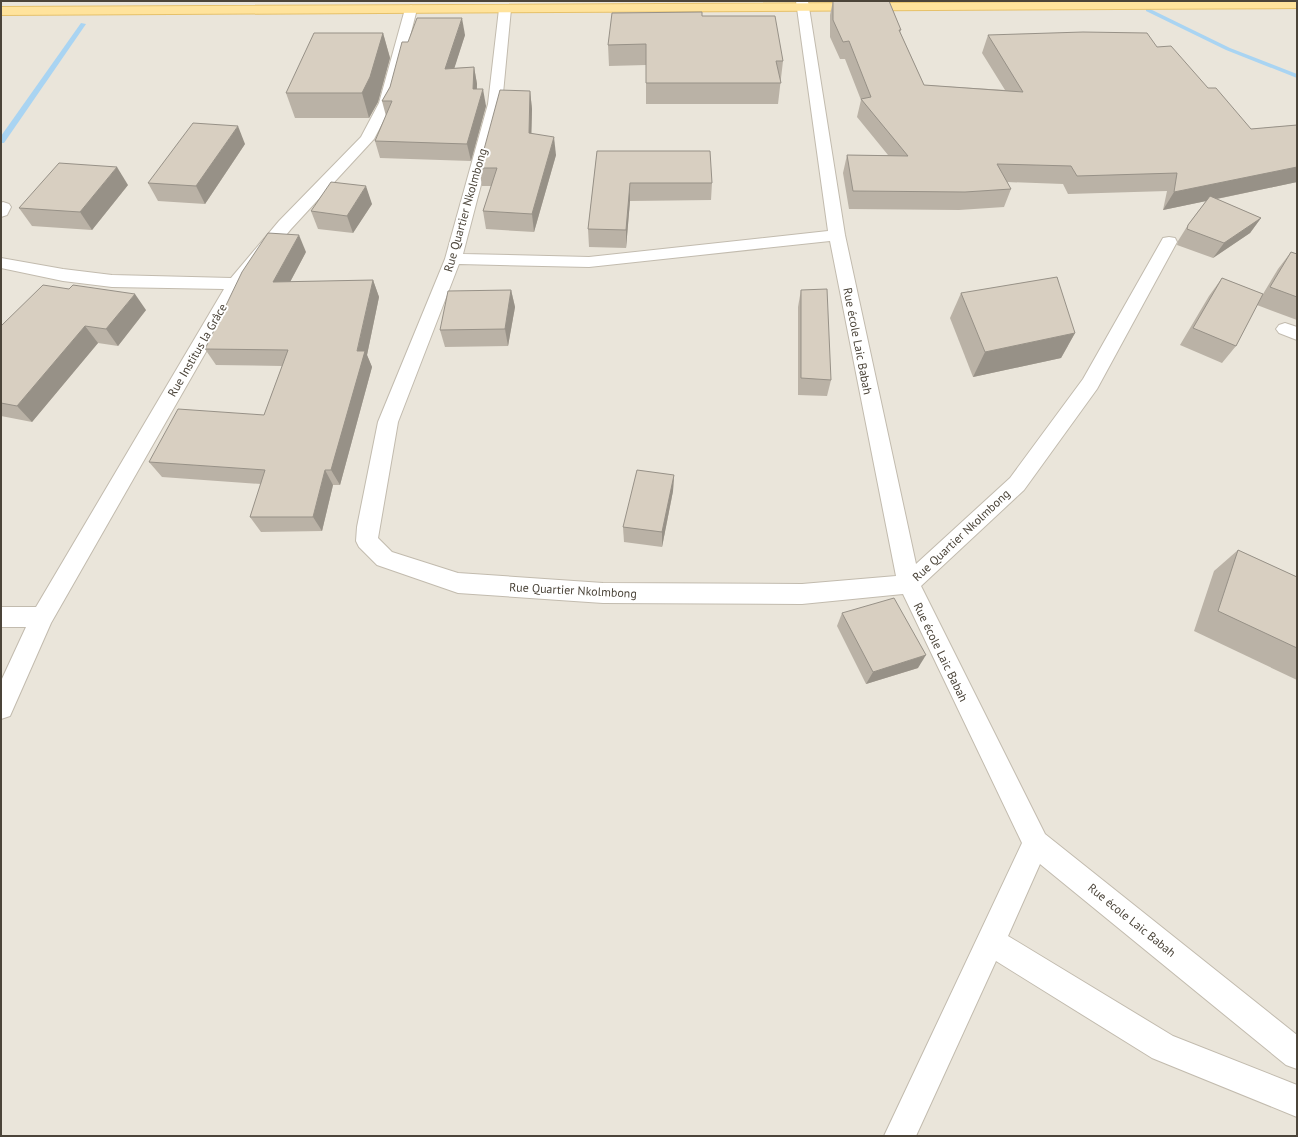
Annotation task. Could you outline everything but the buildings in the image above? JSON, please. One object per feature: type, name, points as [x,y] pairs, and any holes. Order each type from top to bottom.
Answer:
[{"type":"main road","points":[[1,10],[505,9],[802,3],[1297,4]]},
{"type":"street","name":"Rue école Laic Babah","points":[[802,3],[837,235],[909,584],[1036,843],[1297,1054]]},
{"type":"street","name":"Rue Institus la Grâce","points":[[1,708],[42,617],[236,284],[285,225],[367,139],[386,103],[411,9]]},
{"type":"street","name":"Rue Quartier Nkolmbong","points":[[505,9],[495,104],[453,259],[388,422],[368,527],[367,541],[385,559],[458,584],[603,593],[802,594],[909,584],[1017,484],[1090,384],[1170,242]]},
{"type":"street","points":[[453,259],[589,262],[837,235]]},
{"type":"street","points":[[1,263],[63,276],[112,281],[236,284]]},
{"type":"street","points":[[1,617],[42,617]]},
{"type":"street","points":[[900,1136],[1036,843]]},
{"type":"street","points":[[990,941],[1163,1047],[1297,1101]]},
{"type":"shaded area","points":[[1,1],[1297,1],[1297,1136],[1,1136]]},
{"type":"waterway","points":[[1148,10],[1228,49],[1297,76]]},
{"type":"waterway","points":[[1,141],[83,24]]}]
